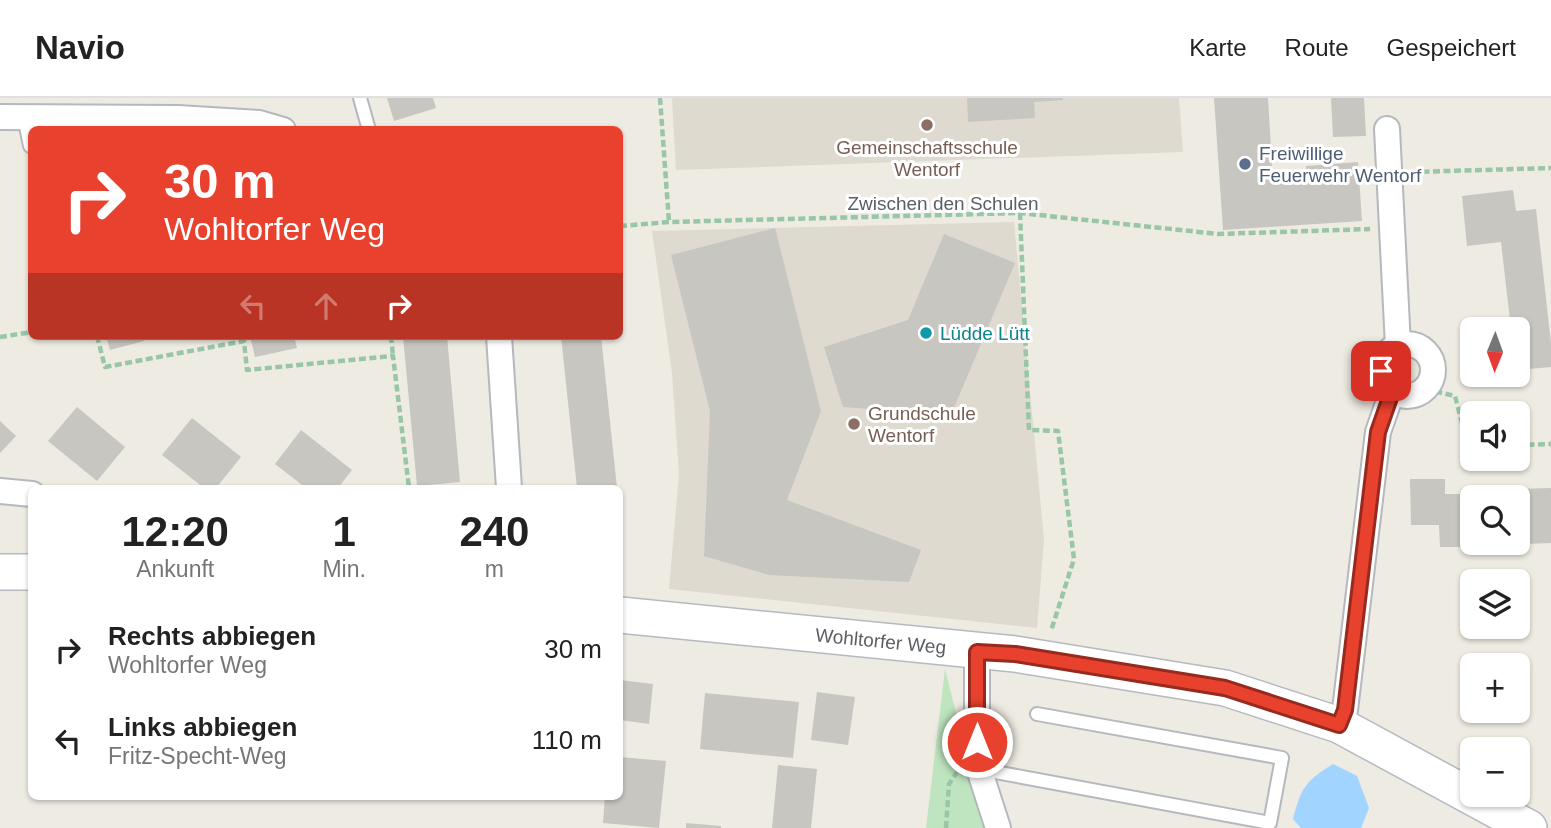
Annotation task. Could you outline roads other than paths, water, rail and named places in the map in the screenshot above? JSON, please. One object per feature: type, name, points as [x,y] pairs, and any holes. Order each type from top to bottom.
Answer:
[{"type":"main road","points":[[0,572],[28,572]]},
{"type":"main road","name":"Wohltorfer Weg","points":[[623,615],[1015,654],[1225,688],[1339,725],[1529,828]]},
{"type":"street","points":[[12,117],[179,124],[259,123],[269,126]]},
{"type":"street","points":[[1388,129],[1398,346]]},
{"type":"street","points":[[499,340],[509,485]]},
{"type":"street","points":[[1398,346],[1416,346],[1429,356],[1433,373],[1425,389],[1409,396],[1392,392],[1386,386],[1381,371],[1385,356],[1398,346]]},
{"type":"street","points":[[1339,725],[1345,710],[1378,432],[1392,392]]},
{"type":"street","points":[[0,491],[28,494]]},
{"type":"street","points":[[977,652],[979,769],[998,828]]},
{"type":"lane","points":[[360,98],[368,126]]},
{"type":"lane","points":[[12,117],[28,143]]},
{"type":"lane","points":[[979,769],[1270,823],[1282,758],[1037,714]]},
{"type":"water","points":[[1333,764],[1357,776],[1369,808],[1361,828],[1301,828],[1293,819],[1302,792],[1316,775]]},
{"type":"place","name":"Gemeinschaftsschule Wentorf","points":[[927,125]]},
{"type":"place","name":"Freiwillige Feuerwehr Wentorf","points":[[1245,164]]},
{"type":"place","name":"Lüdde Lütt","points":[[926,333]]},
{"type":"place","name":"Grundschule Wentorf","points":[[854,424]]}]
